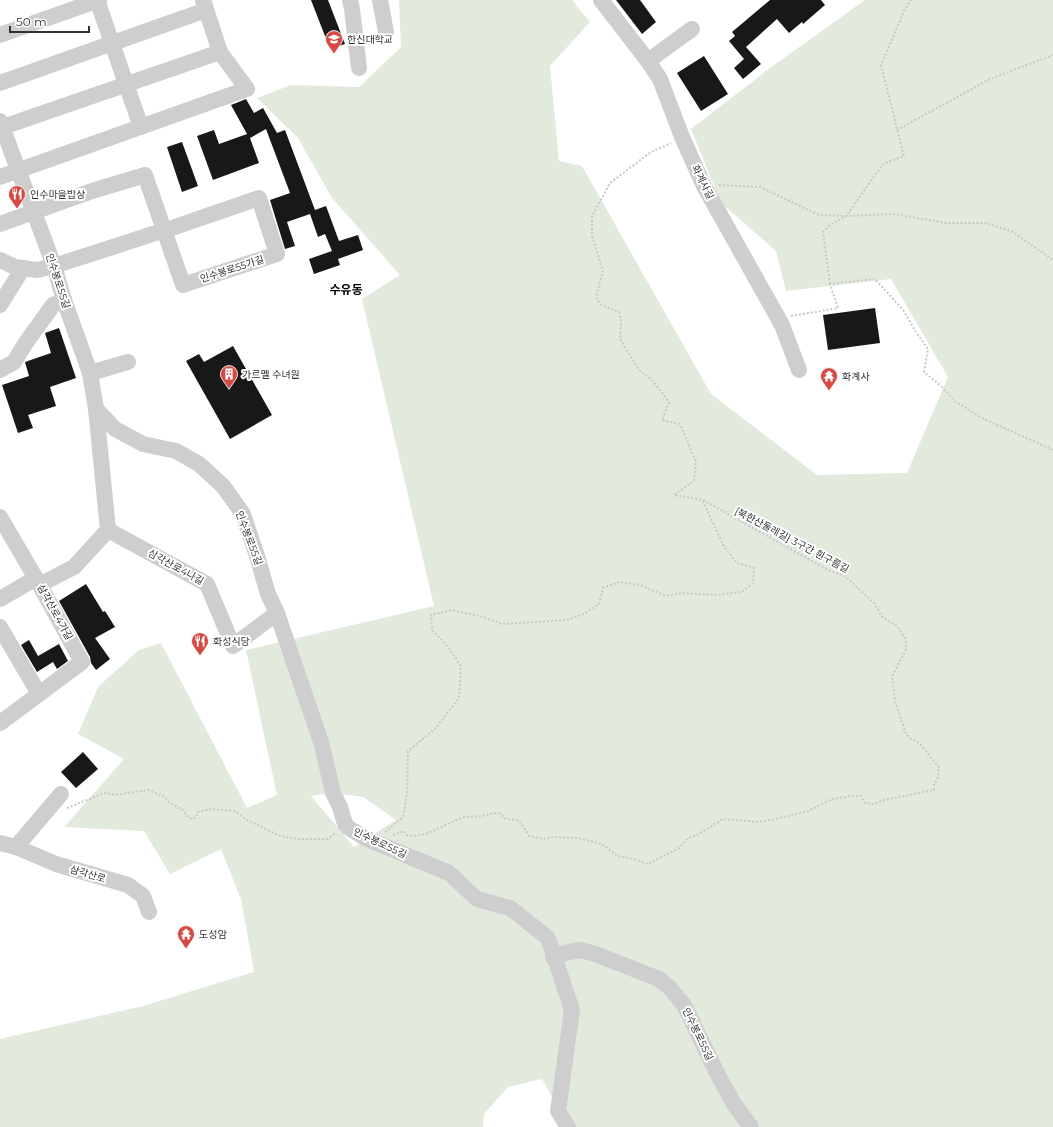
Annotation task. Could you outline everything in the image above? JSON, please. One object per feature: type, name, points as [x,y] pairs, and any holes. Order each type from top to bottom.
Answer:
[{"type":"street","points":[[0,35],[98,0],[141,127]]},
{"type":"street","points":[[350,0],[359,68]]},
{"type":"street","points":[[380,0],[386,32]]},
{"type":"street","name":"화계사길","points":[[601,0],[660,79],[682,137],[704,186],[778,318],[799,370]]},
{"type":"street","points":[[0,83],[112,43],[204,5],[220,52],[247,89],[0,177]]},
{"type":"street","points":[[648,61],[692,29]]},
{"type":"street","name":"인수봉로55길","points":[[220,52],[126,85],[1,125],[54,266],[64,300],[90,373],[96,410],[115,429],[143,444],[176,451],[200,464],[223,486],[243,514],[258,556],[268,594],[277,613],[322,745],[333,793],[340,807],[345,824],[364,838],[449,873],[478,899],[510,908],[548,938],[553,957],[572,1010],[558,1111],[568,1127]]},
{"type":"street","name":"인수봉로55가길","points":[[0,260],[15,267],[36,270],[54,266],[165,230],[259,198],[277,254],[183,285],[165,230],[145,175],[33,212]]},
{"type":"street","points":[[0,224],[33,212]]},
{"type":"street","points":[[0,305],[23,268]]},
{"type":"street","points":[[0,370],[14,362],[53,305],[64,300]]},
{"type":"street","points":[[90,373],[128,362]]},
{"type":"street","points":[[0,599],[31,581],[43,583],[74,567],[108,530],[96,410]]},
{"type":"street","name":"삼각산로4가길","points":[[0,517],[82,662],[0,723]]},
{"type":"street","name":"삼각산로4나길","points":[[108,530],[207,584],[233,646],[277,613]]},
{"type":"street","points":[[0,627],[40,694]]},
{"type":"street","points":[[16,847],[61,794]]},
{"type":"street","name":"삼각산로","points":[[0,843],[16,847],[56,864],[128,885],[143,896],[149,912]]},
{"type":"street","name":"인수봉로55길","points":[[553,957],[581,950],[593,953],[659,979],[670,987],[684,1005],[718,1075],[734,1104],[751,1127]]},
{"type":"path","points":[[778,318],[838,308],[830,284],[823,232],[830,225],[846,216],[883,164],[904,156],[881,64],[905,9],[911,0]]},
{"type":"path","points":[[897,130],[990,79],[1053,55]]},
{"type":"path","name":"[북한산둘레길] 3구간 흰구름길","points":[[388,837],[404,831],[406,835],[414,837],[431,832],[464,817],[480,816],[488,813],[499,813],[506,819],[517,820],[521,823],[529,836],[543,839],[554,837],[577,838],[602,844],[618,856],[648,864],[679,848],[688,838],[700,834],[723,820],[758,822],[808,811],[832,799],[861,796],[865,803],[874,804],[884,800],[934,790],[934,784],[938,778],[939,767],[919,744],[906,734],[894,701],[892,677],[906,649],[906,640],[897,626],[883,618],[874,603],[845,576],[828,570],[703,500],[674,495],[694,481],[696,462],[680,424],[662,420],[669,402],[652,380],[639,370],[620,338],[620,312],[600,304],[596,297],[603,271],[592,236],[592,216],[610,183],[651,152],[682,137]]},
{"type":"path","points":[[713,185],[760,187],[819,215],[846,216],[895,214],[946,224],[986,223],[1013,232],[1053,260]]},
{"type":"path","points":[[830,284],[875,279],[903,310],[916,332],[928,348],[924,372],[941,386],[955,401],[982,418],[1053,450]]},
{"type":"path","points":[[364,838],[381,835],[403,817],[407,794],[408,751],[435,729],[459,698],[461,666],[445,643],[432,630],[431,615],[451,610],[480,616],[502,624],[566,620],[584,614],[599,604],[603,588],[619,582],[640,585],[666,596],[682,593],[715,595],[742,592],[753,583],[754,568],[737,563],[724,547],[703,500]]},
{"type":"path","points":[[48,810],[72,807],[85,800],[104,793],[116,795],[148,790],[166,797],[169,802],[183,810],[188,818],[192,819],[196,817],[198,812],[211,809],[235,811],[247,820],[280,836],[297,839],[328,839],[338,830],[349,828]]},
{"type":"shaded area","points":[[399,0],[572,0],[590,22],[550,66],[559,161],[582,166],[711,394],[817,475],[907,473],[948,377],[891,279],[786,291],[776,251],[721,203],[691,129],[770,68],[865,0],[1053,0],[1053,1127],[558,1127],[562,1115],[542,1079],[508,1087],[484,1114],[483,1127],[0,1127],[0,1039],[143,1006],[254,972],[241,899],[221,849],[170,874],[144,831],[64,827],[124,759],[78,734],[98,687],[139,650],[161,643],[247,808],[277,795],[246,650],[434,606],[362,299],[400,275],[332,198],[298,138],[257,98],[291,85],[359,87],[401,47]],"holes":[[[333,793],[363,797],[396,820],[354,847],[311,796]]]},
{"type":"building","points":[[311,0],[328,0],[345,44],[330,49]]},
{"type":"building","points":[[616,0],[640,0],[656,22],[642,34]]},
{"type":"building","points":[[770,0],[821,0],[825,5],[803,24],[802,22],[789,33],[777,19],[746,47],[761,64],[743,79],[734,68],[744,59],[729,41],[735,36],[732,32]]},
{"type":"building","points":[[704,56],[728,94],[701,111],[677,73]]},
{"type":"building","points":[[246,99],[254,113],[263,108],[277,133],[285,130],[315,210],[326,206],[339,241],[358,235],[363,250],[338,259],[340,265],[314,274],[309,259],[332,251],[325,234],[318,237],[310,214],[287,222],[295,246],[285,249],[270,200],[290,193],[266,129],[250,138],[259,163],[213,180],[197,136],[214,130],[219,144],[247,134],[231,105]]},
{"type":"building","points":[[182,142],[198,186],[182,192],[167,147]]},
{"type":"building","points":[[875,308],[880,343],[828,350],[823,315]]},
{"type":"building","points":[[59,328],[76,378],[50,387],[56,406],[28,415],[33,428],[18,433],[2,385],[29,376],[25,362],[51,353],[45,333]]},
{"type":"building","name":"가르멜 수녀원","points":[[233,346],[272,415],[230,439],[186,361],[199,354],[204,362]]},
{"type":"building","points":[[86,584],[103,612],[105,611],[115,627],[95,638],[110,659],[96,670],[59,601]]},
{"type":"building","points":[[29,640],[38,656],[59,644],[68,661],[57,669],[53,662],[37,672],[21,645]]},
{"type":"building","points":[[83,752],[98,769],[76,788],[61,772]]},
{"type":"place","name":"한신대학교","points":[[334,54]]},
{"type":"place","name":"인수마을밥상","points":[[17,209]]},
{"type":"place","name":"가르멜 수녀원","points":[[229,389]]},
{"type":"place","name":"화계사","points":[[829,391]]},
{"type":"place","name":"화성식당","points":[[200,656]]},
{"type":"place","name":"도성암","points":[[186,949]]},
{"type":"district","name":"수유동","points":[[346,289]]}]
